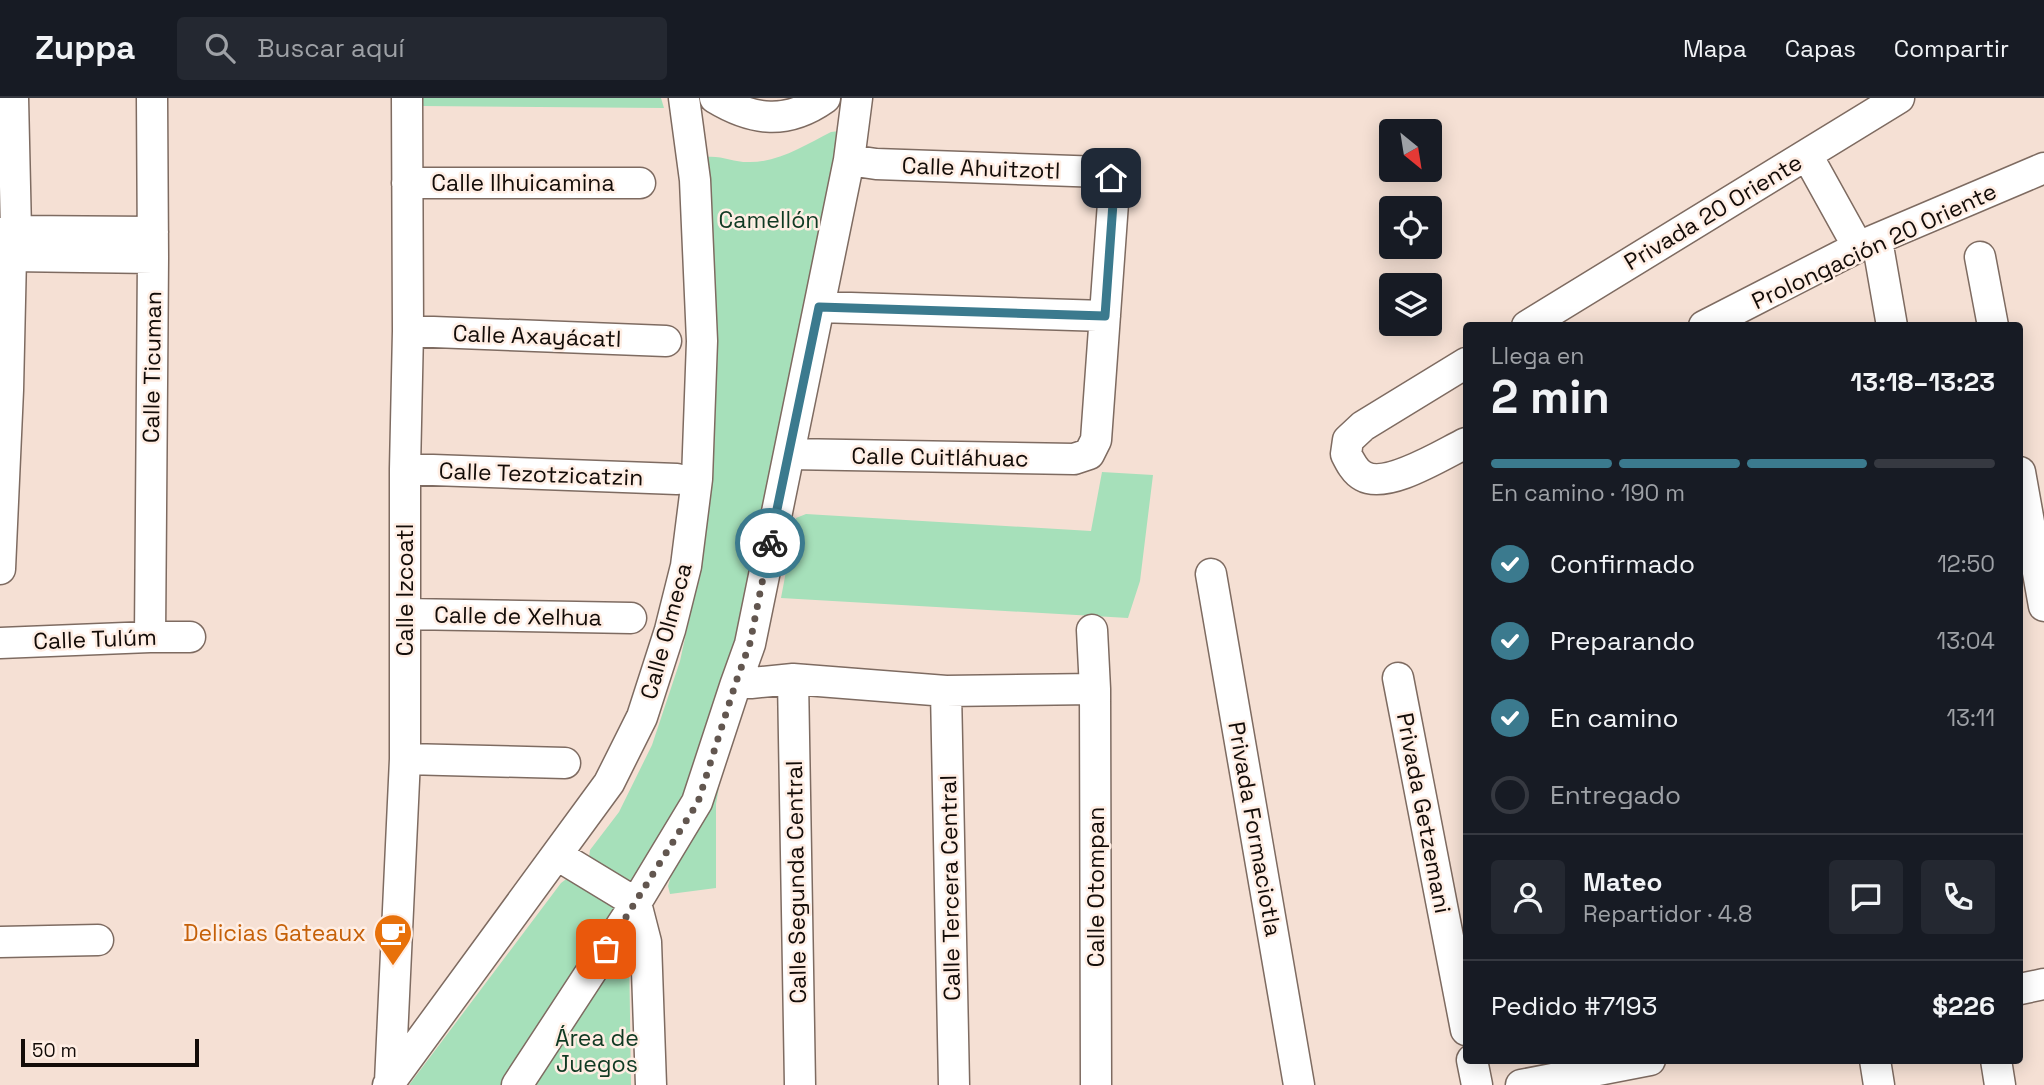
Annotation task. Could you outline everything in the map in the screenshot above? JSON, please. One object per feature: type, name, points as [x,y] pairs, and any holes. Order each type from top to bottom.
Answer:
[{"type":"street","points":[[0,569],[13,98]]},
{"type":"street","name":"Calle Ticuman","points":[[150,637],[152,98]]},
{"type":"street","name":"Calle Izcoatl","points":[[389,1084],[405,759],[407,98]]},
{"type":"street","name":"Calle Olmeca","points":[[389,1084],[609,783],[642,717],[670,630],[686,566],[696,479],[702,341],[695,180],[684,98]]},
{"type":"street","points":[[715,98],[740,112],[768,117],[796,113],[825,98]]},
{"type":"street","points":[[517,1085],[636,904],[698,802],[750,643],[849,160],[857,98]]},
{"type":"street","name":"Privada 20 Oriente","points":[[1542,322],[1567,315],[1807,155],[1899,98]]},
{"type":"street","points":[[1807,155],[1867,244],[1891,322]]},
{"type":"street","name":"Calle Ahuitzotl","points":[[849,160],[1102,172],[1111,178],[1114,189],[1105,316]]},
{"type":"street","name":"Prolongación 20 Oriente","points":[[1712,322],[1867,244],[2044,168]]},
{"type":"street","name":"Calle Ilhuicamina","points":[[407,183],[640,183]]},
{"type":"street","points":[[7,244],[153,245]]},
{"type":"street","points":[[1980,257],[1992,322]]},
{"type":"street","points":[[819,307],[1105,316]]},
{"type":"street","name":"Calle Cuitláhuac","points":[[789,454],[1074,459],[1089,453],[1096,440],[1105,316]]},
{"type":"street","name":"Calle Axayácatl","points":[[408,331],[666,341]]},
{"type":"street","points":[[1463,365],[1363,426],[1348,440],[1346,454],[1360,475],[1374,481],[1394,478],[1463,444]]},
{"type":"street","name":"Calle Tezotzicatzin","points":[[405,469],[677,479]]},
{"type":"street","points":[[2023,489],[2044,606]]},
{"type":"street","name":"Privada Formaciotla","points":[[1211,574],[1299,1085]]},
{"type":"street","name":"Calle de Xelhua","points":[[405,614],[631,618]]},
{"type":"street","name":"Calle Otompan","points":[[1092,630],[1095,689],[1096,1085]]},
{"type":"street","name":"Calle Tulúm","points":[[0,643],[190,637]]},
{"type":"street","name":"Privada Getzemani","points":[[1398,678],[1463,1014]]},
{"type":"street","points":[[736,682],[793,679],[946,691],[1095,689]]},
{"type":"street","name":"Calle Segunda Central","points":[[793,679],[800,1085]]},
{"type":"street","name":"Calle Tercera Central","points":[[946,691],[954,1085]]},
{"type":"street","points":[[405,759],[565,763]]},
{"type":"street","points":[[557,855],[636,904],[646,942],[651,1085]]},
{"type":"street","points":[[0,942],[98,940]]},
{"type":"street","points":[[2023,988],[2044,984]]},
{"type":"street","points":[[1473,1064],[1477,1085]]},
{"type":"street","points":[[1521,1085],[1626,1064]]},
{"type":"street","points":[[1876,1064],[1879,1085]]},
{"type":"street","points":[[1997,1064],[2000,1085]]},
{"type":"green space","points":[[422,98],[661,98],[664,108],[422,106]]},
{"type":"green space","name":"Camellón","points":[[839,131],[756,571],[687,813],[634,892],[588,865],[590,850],[619,812],[652,745],[680,661],[702,560],[714,397],[705,157],[748,162],[770,160],[831,132]]},
{"type":"green space","points":[[1102,472],[1153,475],[1140,581],[1128,618],[781,598],[796,518],[806,514],[1091,531]]},
{"type":"green space","points":[[743,704],[720,781],[716,804],[716,888],[670,894],[668,886],[673,869]]},
{"type":"green space","points":[[573,874],[622,912],[503,1085],[409,1085],[561,883]]},
{"type":"green space","name":"Área de Juegos","points":[[625,946],[629,946],[631,1085],[535,1085]]},
{"type":"way so far","points":[[606,949],[698,802],[750,643],[770,543]]},
{"type":"place","name":"Delicias Gateaux","points":[[393,967]]},
{"type":"route","points":[[770,543],[819,307],[1105,316],[1114,189],[1111,178]]}]
